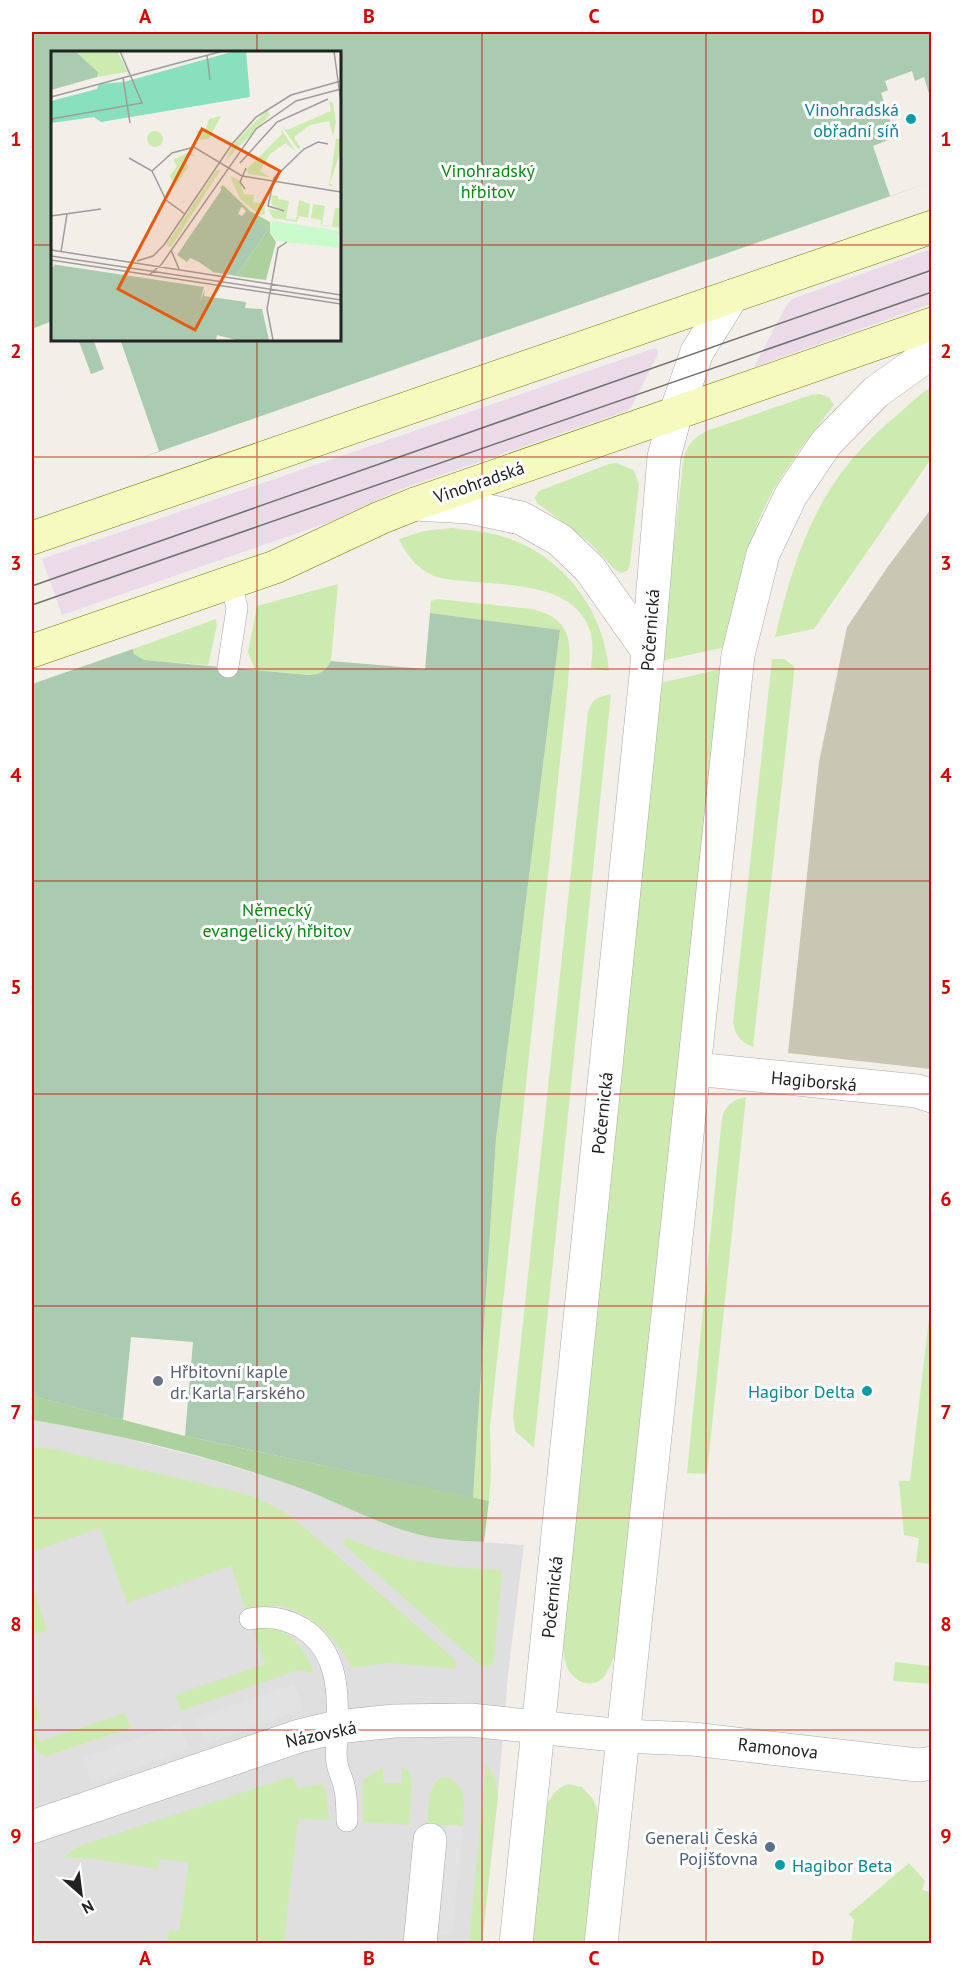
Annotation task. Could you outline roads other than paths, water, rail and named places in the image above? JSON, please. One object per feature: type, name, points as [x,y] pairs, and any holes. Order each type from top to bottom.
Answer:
[{"type":"main road","points":[[32,538],[932,227]]},
{"type":"main road","name":"Vinohradská","points":[[32,651],[275,567],[415,504],[932,324]]},
{"type":"street","name":"Počernická","points":[[516,1944],[648,651],[664,457],[676,412],[698,352],[732,296]]},
{"type":"street","points":[[601,1944],[738,655],[763,554],[791,495],[826,443],[876,392],[932,352]]},
{"type":"street","points":[[415,504],[469,507],[520,518],[560,540],[590,569],[648,651]]},
{"type":"street","name":"Hagiborská","points":[[695,1069],[918,1090],[932,1096]]},
{"type":"street","name":"Názovská","points":[[32,1827],[299,1736],[337,1727],[393,1721],[470,1720],[623,1736]]},
{"type":"street","name":"Ramonova","points":[[623,1736],[693,1739],[908,1764],[920,1765],[932,1762]]},
{"type":"street","points":[[420,1944],[430,1840]]},
{"type":"lane","points":[[228,668],[237,608],[231,583]]},
{"type":"lane","points":[[250,1618],[263,1616],[286,1620],[307,1631],[321,1644],[330,1659],[335,1678],[337,1763],[346,1800],[347,1821]]},
{"type":"tram line","points":[[32,586],[932,270]]},
{"type":"tram line","points":[[32,605],[932,292]]},
{"type":"place","name":"Vinohradská obřadní síň","points":[[911,119]]},
{"type":"place","name":"Hřbitovní kaple dr. Karla Farského","points":[[158,1381]]},
{"type":"place","name":"Hagibor Delta","points":[[867,1391]]},
{"type":"place","name":"Generali Česká Pojišťovna","points":[[770,1847]]},
{"type":"place","name":"Hagibor Beta","points":[[780,1865]]},
{"type":"park label","name":"Vinohradský hřbitov","points":[[488,180]]},
{"type":"park label","name":"Německý evangelický hřbitov","points":[[277,919]]}]
